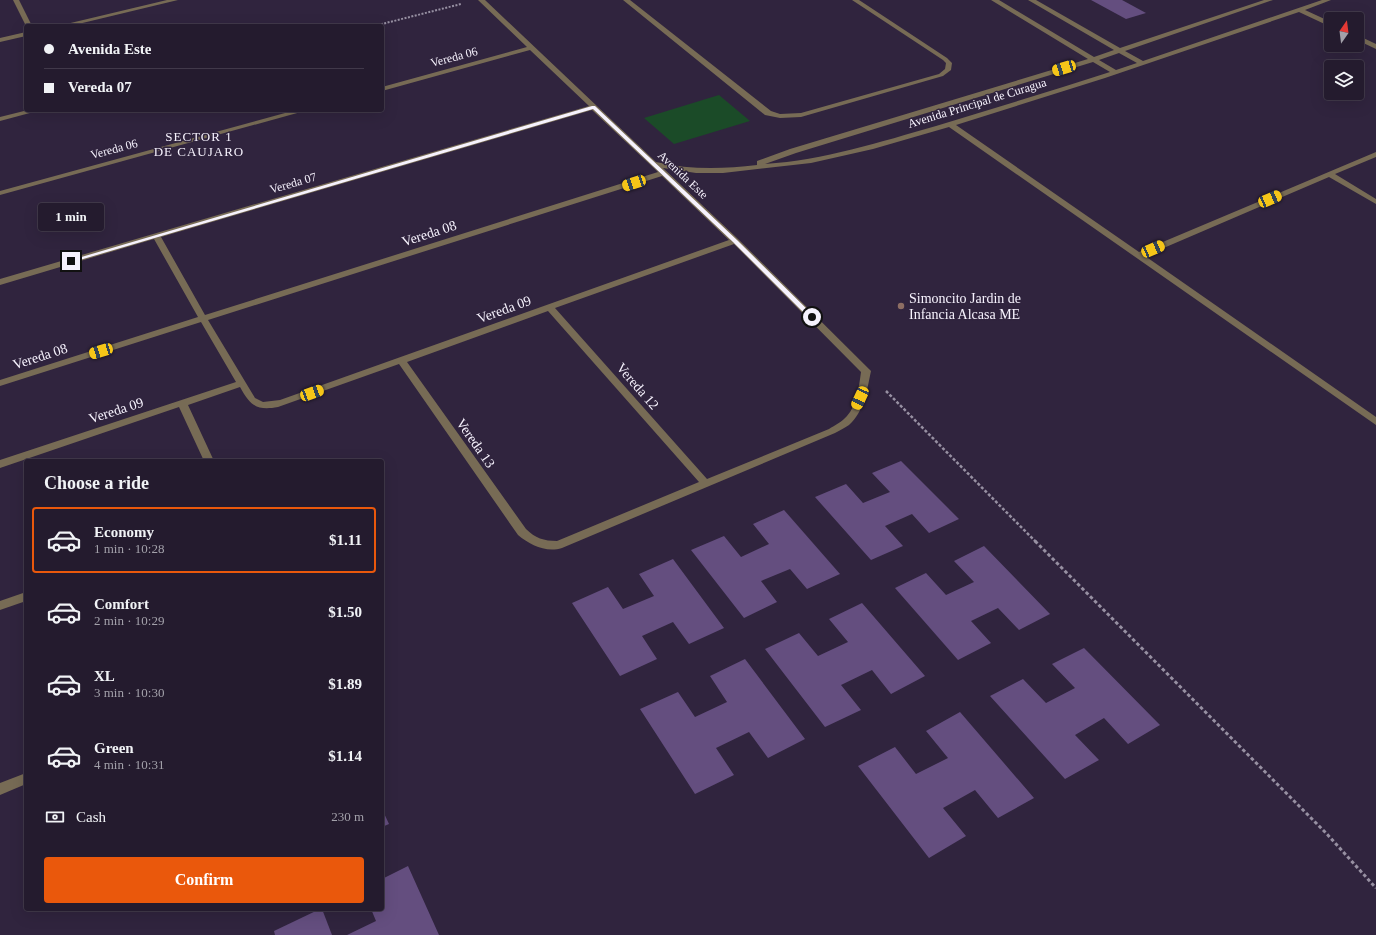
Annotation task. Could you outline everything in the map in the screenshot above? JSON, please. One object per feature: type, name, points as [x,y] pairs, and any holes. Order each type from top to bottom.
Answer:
[{"type":"street","points":[[16,0],[28,24]]},
{"type":"street","points":[[69,24],[175,0]]},
{"type":"street","name":"Avenida Este","points":[[480,0],[735,241],[866,371]]},
{"type":"street","points":[[626,0],[768,113],[773,115],[802,115],[941,75],[948,70],[949,63],[945,59],[855,0]]},
{"type":"street","points":[[994,0],[1115,72]]},
{"type":"street","points":[[1031,0],[1142,63]]},
{"type":"street","name":"Avenida Principal de Curagua","points":[[742,169],[793,151],[1094,59],[1270,0]]},
{"type":"street","name":"Avenida Principal de Curagua","points":[[654,164],[674,169],[698,172],[742,169],[810,161],[876,146],[1115,72],[1328,0]]},
{"type":"street","points":[[1300,10],[1324,22]]},
{"type":"street","points":[[0,40],[24,34]]},
{"type":"street","points":[[1364,41],[1376,47]]},
{"type":"street","name":"Vereda 06","points":[[384,88],[532,48]]},
{"type":"street","name":"Vereda 07","points":[[0,282],[594,107]]},
{"type":"street","points":[[0,119],[29,112]]},
{"type":"street","name":"Vereda 06","points":[[0,193],[297,112]]},
{"type":"street","points":[[950,124],[1376,422]]},
{"type":"street","points":[[1138,256],[1376,154]]},
{"type":"street","name":"Vereda 08","points":[[0,383],[663,173]]},
{"type":"street","points":[[1329,174],[1376,202]]},
{"type":"street","points":[[156,236],[203,319],[242,383]]},
{"type":"street","name":"Vereda 09","points":[[0,464],[242,383],[256,404],[271,405],[282,403],[735,241]]},
{"type":"street","name":"Vereda 12","points":[[549,307],[705,484]]},
{"type":"street","name":"Vereda 13","points":[[401,360],[522,532],[530,541],[539,545],[558,545],[705,484]]},
{"type":"street","points":[[705,484],[806,442],[846,422],[853,413],[860,398],[866,371]]},
{"type":"street","points":[[182,403],[208,459]]},
{"type":"street","points":[[0,606],[24,597]]},
{"type":"street","points":[[0,789],[24,779]]},
{"type":"path","points":[[382,24],[462,4]]},
{"type":"path","points":[[866,371],[1320,828],[1376,888]]},
{"type":"green space","points":[[719,95],[750,121],[674,144],[644,118]]},
{"type":"building","points":[[1091,0],[1122,0],[1146,13],[1126,19]]},
{"type":"building","points":[[901,461],[959,519],[929,533],[912,514],[885,526],[903,546],[871,560],[815,497],[846,484],[863,503],[890,492],[872,473]]},
{"type":"building","points":[[784,510],[840,574],[807,589],[790,569],[761,581],[777,602],[744,618],[691,550],[724,536],[741,557],[769,544],[753,524]]},
{"type":"building","points":[[984,546],[1050,614],[1019,630],[998,608],[971,621],[991,643],[958,660],[895,588],[926,573],[946,595],[974,582],[954,561]]},
{"type":"building","points":[[673,559],[724,628],[689,644],[673,622],[642,636],[657,659],[620,676],[572,603],[608,587],[623,609],[654,596],[639,574]]},
{"type":"building","points":[[862,603],[925,676],[891,694],[872,670],[841,685],[861,710],[825,727],[765,649],[799,633],[818,656],[848,642],[829,619]]},
{"type":"building","points":[[1084,648],[1160,725],[1128,744],[1104,718],[1075,735],[1099,760],[1065,779],[990,696],[1023,679],[1046,703],[1075,688],[1052,664]]},
{"type":"building","points":[[745,659],[805,739],[768,758],[749,732],[716,748],[734,775],[695,794],[640,709],[678,692],[695,717],[727,702],[710,676]]},
{"type":"building","points":[[960,712],[1034,798],[998,818],[975,790],[943,808],[966,836],[929,858],[858,766],[895,747],[916,774],[948,758],[926,731]]},
{"type":"building","points":[[384,813],[389,824],[384,826]]},
{"type":"building","points":[[408,866],[439,935],[347,935],[376,921],[372,911],[384,911],[384,878]]},
{"type":"building","points":[[316,911],[323,911],[332,935],[275,935],[274,931]]},
{"type":"place","name":"Simoncito Jardin de Infancia Alcasa ME","points":[[901,306]]},
{"type":"district","name":"SECTOR 1 DE CAUJARO","points":[[199,144]]},
{"type":"route","points":[[71,261],[594,107],[735,241],[812,317]]}]
